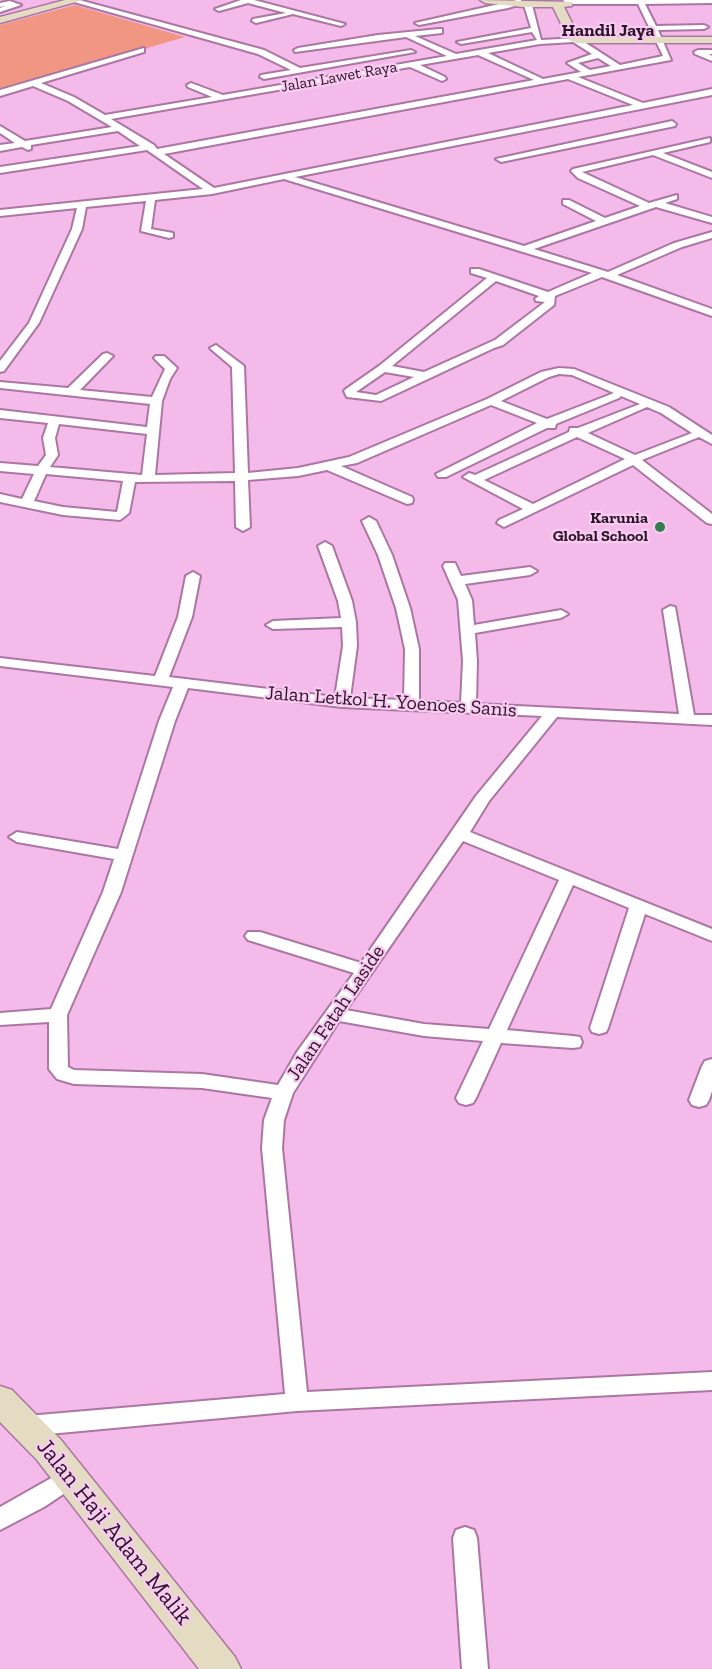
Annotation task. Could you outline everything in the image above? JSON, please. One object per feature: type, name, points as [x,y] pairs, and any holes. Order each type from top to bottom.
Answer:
[{"type":"street","points":[[3,18],[75,0],[258,51],[299,71]]},
{"type":"street","points":[[235,14],[219,9],[246,0],[341,24]]},
{"type":"street","points":[[0,170],[155,149],[668,58],[640,1]]},
{"type":"street","points":[[689,1],[712,44]]},
{"type":"street","points":[[542,81],[419,23],[469,14],[509,2],[712,1]]},
{"type":"street","points":[[509,2],[536,29],[540,42]]},
{"type":"street","points":[[565,3],[581,41],[618,67]]},
{"type":"street","points":[[0,4],[17,5],[0,10]]},
{"type":"street","points":[[646,12],[656,12]]},
{"type":"street","points":[[256,21],[294,13]]},
{"type":"street","points":[[469,14],[480,18]]},
{"type":"street","points":[[446,18],[457,22]]},
{"type":"street","points":[[653,28],[700,20]]},
{"type":"street","points":[[501,28],[512,32]]},
{"type":"street","points":[[298,50],[406,34],[490,36],[536,29]]},
{"type":"street","points":[[479,32],[490,36]]},
{"type":"street","points":[[406,34],[454,56]]},
{"type":"street","points":[[378,37],[428,61]]},
{"type":"street","points":[[581,41],[694,40],[712,44]]},
{"type":"street","points":[[694,40],[698,52],[712,59]]},
{"type":"street","name":"Jalan Lawet Raya","points":[[104,118],[480,51],[540,42],[581,41]]},
{"type":"street","points":[[698,52],[712,44]]},
{"type":"street","points":[[384,46],[395,45]]},
{"type":"street","points":[[287,46],[345,76]]},
{"type":"street","points":[[0,93],[141,50]]},
{"type":"street","points":[[264,77],[411,52]]},
{"type":"street","points":[[590,73],[571,63],[599,55]]},
{"type":"street","points":[[410,64],[442,79]]},
{"type":"street","points":[[255,73],[284,86]]},
{"type":"street","points":[[570,77],[710,140]]},
{"type":"street","points":[[315,81],[333,91]]},
{"type":"street","points":[[34,83],[71,99],[104,118],[155,149],[212,191]]},
{"type":"street","points":[[191,85],[222,98]]},
{"type":"street","points":[[0,213],[212,191],[712,92]]},
{"type":"street","points":[[0,148],[120,128]]},
{"type":"street","points":[[501,159],[681,128]]},
{"type":"street","points":[[0,129],[25,144],[48,162]]},
{"type":"street","points":[[710,140],[575,172],[649,204],[712,220]]},
{"type":"street","points":[[655,153],[712,175]]},
{"type":"street","points":[[284,177],[606,274],[712,313]]},
{"type":"street","points":[[152,197],[146,231],[169,235]]},
{"type":"street","points":[[522,249],[674,197]]},
{"type":"street","points":[[566,202],[603,220]]},
{"type":"street","points":[[0,369],[15,340],[34,322],[77,229],[82,205]]},
{"type":"street","points":[[475,271],[550,296],[694,239],[712,235]]},
{"type":"street","points":[[694,239],[712,246]]},
{"type":"street","points":[[494,278],[383,368],[350,391],[351,395],[377,399],[490,345],[499,343],[549,303],[550,296]]},
{"type":"street","points":[[216,348],[238,366],[243,526]]},
{"type":"street","points":[[70,393],[107,356]]},
{"type":"street","points":[[148,479],[156,401],[164,379],[171,368],[160,358]]},
{"type":"street","points":[[383,368],[427,376]]},
{"type":"street","points":[[0,467],[148,479],[241,477],[328,466],[353,460],[545,374],[559,371],[574,372],[665,410],[712,440]]},
{"type":"street","points":[[0,385],[156,401]]},
{"type":"street","points":[[531,508],[476,480],[447,472],[615,396]]},
{"type":"street","points":[[491,400],[549,424],[569,424],[571,433]]},
{"type":"street","points":[[476,480],[571,433],[641,407]]},
{"type":"street","points":[[0,414],[54,422],[152,431]]},
{"type":"street","points":[[26,504],[52,455],[49,438],[54,422]]},
{"type":"street","points":[[571,433],[634,463],[712,520]]},
{"type":"street","points":[[504,523],[531,508],[693,436]]},
{"type":"street","points":[[328,466],[407,500]]},
{"type":"street","points":[[0,498],[63,511],[120,516],[123,513],[130,477]]},
{"type":"street","points":[[369,521],[386,555],[405,618],[412,649],[411,704]]},
{"type":"street","points":[[325,546],[345,601],[349,622],[350,646],[342,702]]},
{"type":"street","points":[[450,566],[465,600],[470,670],[468,707]]},
{"type":"street","points":[[457,582],[530,571]]},
{"type":"street","points":[[160,681],[185,617],[193,576]]},
{"type":"street","points":[[670,610],[687,718]]},
{"type":"street","points":[[468,630],[561,614]]},
{"type":"street","points":[[273,625],[349,622]]},
{"type":"street","name":"Jalan Letkol H. Yoenoes Sanis","points":[[0,662],[342,702],[712,720]]},
{"type":"street","points":[[182,684],[167,722],[112,892],[58,1015],[59,1069],[64,1074],[102,1078],[202,1081],[283,1093]]},
{"type":"street","name":"Jalan Fatah Laside","points":[[297,1402],[272,1148],[274,1120],[283,1093],[304,1057],[482,799],[553,712]]},
{"type":"street","points":[[460,834],[712,935]]},
{"type":"street","points":[[17,837],[123,855]]},
{"type":"street","points":[[466,1098],[569,876]]},
{"type":"street","points":[[599,1028],[639,905]]},
{"type":"street","points":[[254,936],[365,970]]},
{"type":"street","points":[[334,1014],[424,1030],[573,1042]]},
{"type":"street","points":[[0,1019],[58,1015]]},
{"type":"street","points":[[699,1100],[712,1066]]},
{"type":"street","points":[[27,1426],[297,1402],[712,1381]]},
{"type":"street","name":"Jalan Haji Adam Malik","points":[[0,1400],[49,1450],[222,1669]]},
{"type":"street","points":[[0,1519],[36,1500],[69,1478]]},
{"type":"street","points":[[465,1538],[475,1669]]},
{"type":"shaded area","points":[[75,5],[185,37],[0,91],[0,25]]},
{"type":"place","name":"Karunia Global School","points":[[660,527]]},
{"type":"district","name":"Handil Jaya","points":[[608,31]]}]
